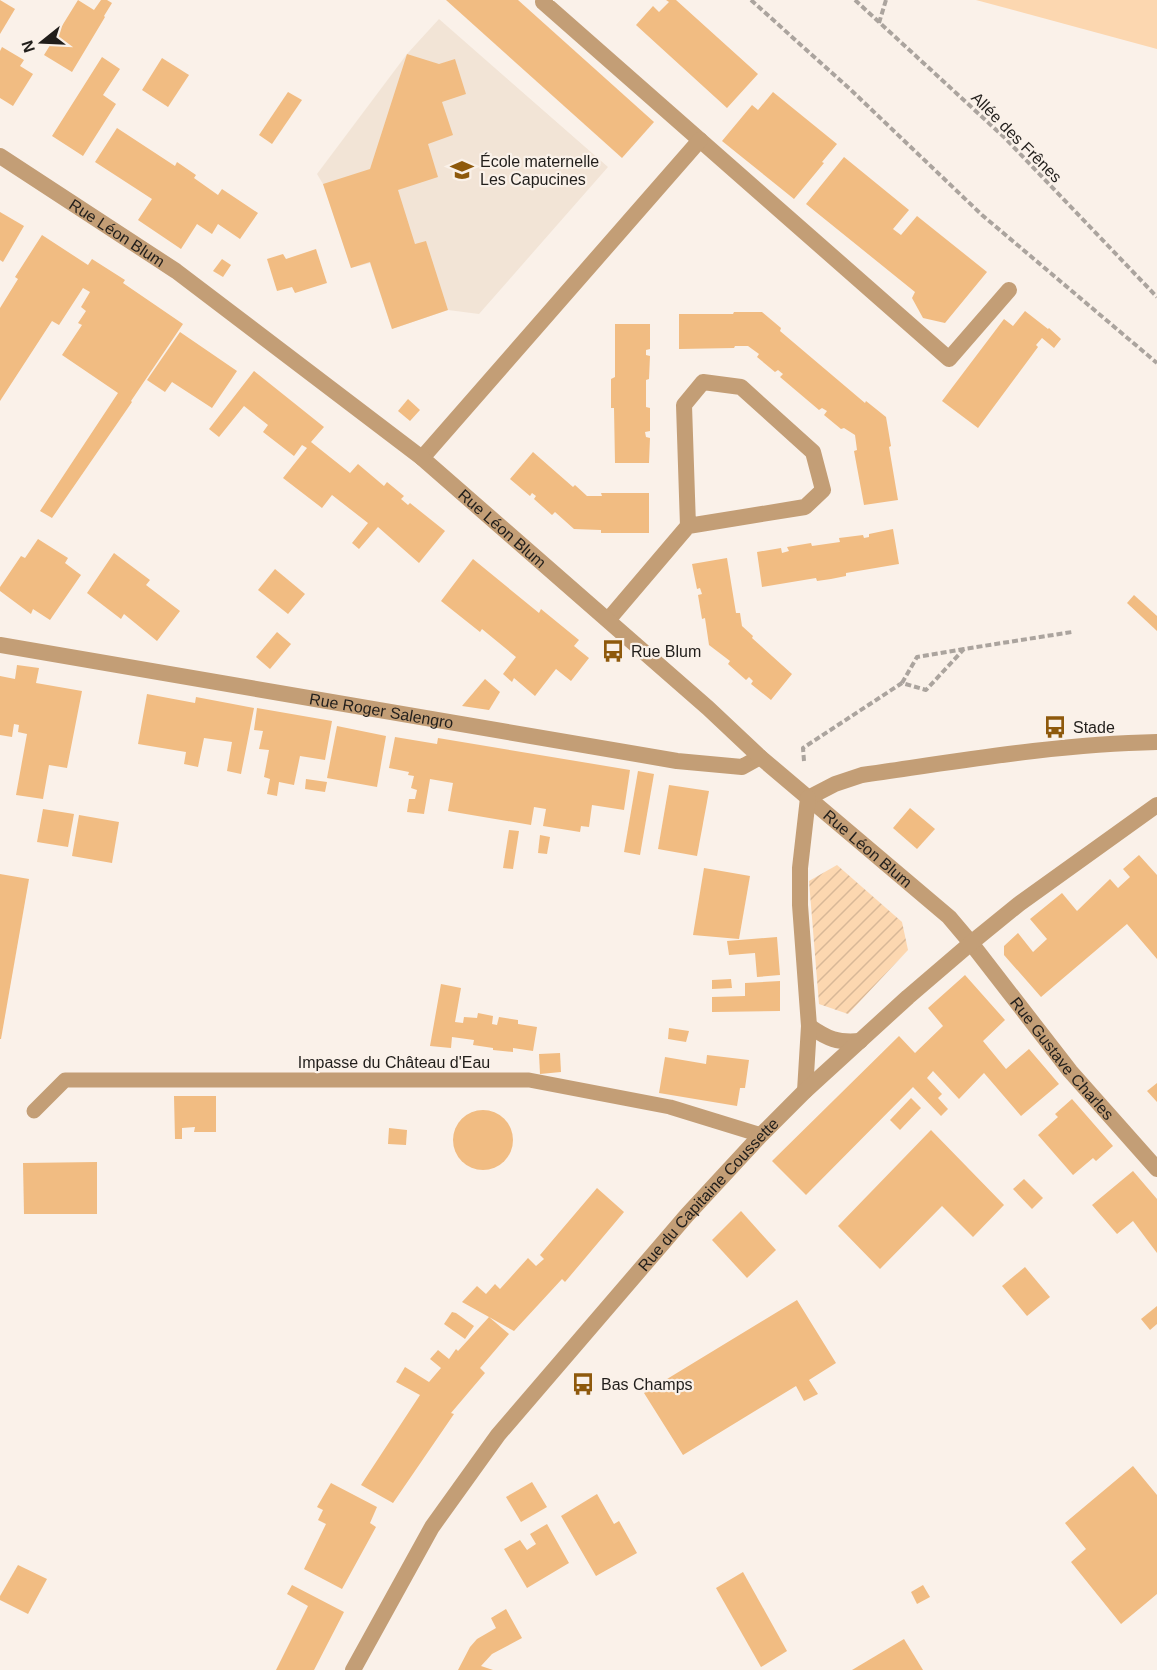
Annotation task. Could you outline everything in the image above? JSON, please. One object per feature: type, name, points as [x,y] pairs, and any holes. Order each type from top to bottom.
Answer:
[{"type":"street","points":[[545,0],[543,2],[949,359],[1010,290]]},
{"type":"street","points":[[422,458],[700,140]]},
{"type":"street","name":"Rue Léon Blum","points":[[0,156],[176,272],[422,458],[608,620],[760,757],[949,917],[970,943]]},
{"type":"street","points":[[608,620],[688,526],[805,507],[823,490],[813,452],[741,387],[703,382],[684,405],[688,526]]},
{"type":"street","name":"Rue Roger Salengro","points":[[0,645],[678,761],[742,767],[760,757]]},
{"type":"street","points":[[805,1091],[809,1026],[800,905],[800,868],[808,798],[835,784],[862,775],[1054,748],[1157,742]]},
{"type":"street","name":"Rue du Capitaine Coussette","points":[[353,1670],[432,1527],[498,1435],[687,1215],[761,1135],[805,1091],[970,943],[1019,904],[1157,805]]},
{"type":"street","name":"Rue Gustave Charles","points":[[970,943],[1070,1071],[1157,1169]]},
{"type":"street","points":[[809,1026],[826,1038],[843,1042],[861,1041]]},
{"type":"lane","name":"Impasse du Château d'Eau","points":[[34,1111],[65,1080],[529,1080],[670,1107],[761,1135]]},
{"type":"path","points":[[751,0],[852,91],[982,215],[1157,363]]},
{"type":"path","name":"Allée des Frênes","points":[[855,0],[1005,138],[1157,297]]},
{"type":"path","points":[[879,23],[886,0]]},
{"type":"path","points":[[808,798],[803,748],[902,683],[917,657],[1072,632]]},
{"type":"path","points":[[902,683],[926,690],[964,649]]},
{"type":"shaded area","points":[[976,0],[1157,0],[1157,49]]},
{"type":"shaded area","name":"École maternelle Les Capucines","points":[[439,19],[608,167],[479,314],[448,310],[392,329],[370,263],[351,268],[323,184],[317,174],[407,54]]},
{"type":"shaded area","points":[[837,865],[902,922],[908,950],[848,1014],[819,1004],[809,881]]},
{"type":"building","points":[[0,0],[15,9],[0,34]]},
{"type":"building","points":[[78,0],[94,10],[101,0],[112,3],[72,72],[44,55]]},
{"type":"building","points":[[446,0],[518,0],[654,122],[622,158]]},
{"type":"building","points":[[666,0],[676,0],[758,74],[727,108],[636,25],[653,6],[659,12],[669,2]]},
{"type":"building","points":[[2,47],[24,60],[20,66],[33,74],[13,106],[0,98],[0,51]]},
{"type":"building","points":[[407,54],[439,64],[455,59],[466,94],[442,102],[453,135],[428,144],[438,177],[398,190],[415,244],[426,241],[448,310],[392,329],[370,262],[351,268],[323,184],[370,169]]},
{"type":"building","points":[[102,57],[120,69],[103,95],[116,104],[83,156],[52,136]]},
{"type":"building","points":[[162,58],[189,75],[168,107],[142,90]]},
{"type":"building","points":[[288,92],[302,100],[272,144],[259,135]]},
{"type":"building","points":[[773,92],[837,144],[794,199],[722,141],[752,105],[758,110]]},
{"type":"building","points":[[117,128],[175,166],[177,162],[196,175],[194,178],[218,195],[222,189],[258,213],[240,239],[218,224],[212,234],[197,224],[181,249],[138,220],[152,199],[95,162]]},
{"type":"building","points":[[844,157],[909,210],[893,229],[901,235],[917,216],[987,272],[945,323],[923,318],[912,298],[915,292],[806,204]]},
{"type":"building","points":[[0,212],[24,226],[3,262],[0,260]]},
{"type":"building","points":[[42,235],[88,265],[92,259],[125,280],[123,283],[183,324],[52,518],[40,511],[118,393],[62,355],[82,325],[78,323],[86,311],[81,307],[90,292],[83,288],[59,325],[52,321],[0,401],[0,308],[18,279],[15,277]]},
{"type":"building","points":[[316,249],[327,283],[295,293],[292,287],[277,291],[267,259],[283,254],[286,259]]},
{"type":"building","points":[[222,259],[231,265],[223,277],[213,271]]},
{"type":"building","points":[[1025,311],[1061,339],[1054,348],[1042,338],[1036,345],[1038,347],[978,428],[942,401],[1004,319],[1013,326]]},
{"type":"building","points":[[734,312],[762,312],[781,328],[780,331],[865,403],[866,401],[886,417],[898,500],[864,505],[854,451],[857,450],[855,435],[844,428],[841,429],[824,415],[827,411],[822,408],[819,410],[780,377],[783,374],[778,370],[775,372],[757,357],[759,354],[748,346],[679,349],[679,314],[733,314]]},
{"type":"building","points":[[615,324],[650,324],[650,349],[646,350],[646,355],[650,356],[649,379],[646,380],[646,407],[650,408],[650,431],[645,432],[646,437],[650,438],[649,463],[615,463],[611,379],[615,377]]},
{"type":"building","points":[[180,332],[237,371],[212,408],[172,382],[165,392],[147,380]]},
{"type":"building","points":[[254,371],[324,427],[311,442],[350,473],[358,464],[384,486],[387,482],[404,496],[401,499],[408,505],[410,503],[445,531],[419,563],[378,527],[359,549],[352,543],[368,523],[332,495],[322,508],[283,478],[307,448],[302,445],[294,456],[263,432],[268,425],[244,406],[219,437],[209,429]]},
{"type":"building","points":[[408,399],[420,410],[410,421],[398,411]]},
{"type":"building","points":[[533,452],[573,487],[575,485],[587,496],[602,496],[601,493],[649,493],[649,533],[601,533],[601,530],[574,529],[555,512],[552,515],[534,499],[536,496],[532,493],[530,496],[510,479]]},
{"type":"building","points":[[893,529],[899,564],[846,573],[846,576],[831,579],[817,581],[816,578],[762,587],[757,552],[781,548],[782,553],[789,551],[787,547],[840,542],[839,538],[863,535],[864,538],[869,537],[869,534]]},
{"type":"building","points":[[38,539],[68,558],[65,563],[81,575],[50,620],[33,609],[31,614],[0,591],[0,587],[21,556],[25,558]]},
{"type":"building","points":[[114,553],[150,580],[146,585],[180,611],[157,641],[124,614],[121,619],[87,593]]},
{"type":"building","points":[[727,558],[736,613],[740,613],[742,626],[792,674],[771,700],[751,684],[753,681],[749,677],[746,680],[728,664],[730,661],[709,645],[705,618],[702,619],[698,595],[702,594],[700,588],[697,589],[692,564]]},
{"type":"building","points":[[473,559],[539,613],[541,609],[579,640],[574,646],[589,658],[571,681],[556,669],[535,696],[514,678],[512,682],[503,674],[516,657],[482,629],[480,632],[441,601]]},
{"type":"building","points":[[275,569],[305,594],[288,614],[258,590]]},
{"type":"building","points":[[1134,595],[1157,616],[1157,631],[1127,603]]},
{"type":"building","points":[[277,632],[291,644],[270,669],[256,657]]},
{"type":"building","points":[[17,665],[39,668],[36,683],[82,691],[67,768],[49,765],[43,799],[16,795],[27,734],[18,732],[19,725],[14,724],[12,737],[0,735],[0,676],[15,679]]},
{"type":"building","points":[[485,679],[500,692],[489,710],[462,706]]},
{"type":"building","points":[[147,694],[195,703],[196,697],[254,708],[241,774],[227,771],[232,742],[204,738],[198,767],[184,764],[186,752],[138,744]]},
{"type":"building","points":[[257,708],[332,721],[325,760],[300,756],[294,785],[279,782],[277,796],[267,794],[270,779],[264,777],[269,750],[259,749],[263,731],[254,730]]},
{"type":"building","points":[[337,726],[386,736],[377,787],[327,778]]},
{"type":"building","points":[[395,737],[437,744],[438,738],[630,770],[624,810],[592,805],[589,827],[581,826],[580,832],[543,826],[546,809],[534,807],[531,825],[448,811],[453,783],[430,779],[424,814],[407,812],[409,799],[415,799],[417,790],[411,788],[414,776],[408,775],[409,772],[389,768]]},
{"type":"building","points":[[638,771],[654,774],[640,855],[624,852]]},
{"type":"building","points":[[306,779],[327,782],[325,792],[305,789]]},
{"type":"building","points":[[669,785],[709,791],[697,856],[658,849]]},
{"type":"building","points":[[910,808],[935,829],[917,849],[893,828]]},
{"type":"building","points":[[43,809],[74,814],[68,847],[37,842]]},
{"type":"building","points":[[79,815],[119,822],[112,863],[72,856]]},
{"type":"building","points":[[509,830],[519,831],[513,869],[503,868]]},
{"type":"building","points":[[540,835],[550,837],[547,854],[538,853]]},
{"type":"building","points":[[1139,855],[1157,875],[1157,959],[1127,924],[1041,997],[1004,955],[1004,946],[1018,933],[1033,952],[1047,939],[1030,919],[1062,893],[1077,911],[1110,879],[1118,888],[1130,877],[1123,869]]},
{"type":"building","points":[[704,868],[750,876],[739,939],[693,935]]},
{"type":"building","points":[[0,874],[29,879],[1,1039],[0,1039]]},
{"type":"building","points":[[777,937],[780,975],[757,977],[755,953],[729,955],[727,941]]},
{"type":"building","points":[[965,975],[1005,1020],[983,1041],[1006,1069],[1029,1049],[1059,1084],[1021,1116],[984,1073],[959,1099],[933,1071],[927,1078],[942,1094],[938,1098],[948,1109],[941,1116],[913,1087],[806,1195],[772,1161],[899,1036],[915,1053],[943,1026],[928,1008]]},
{"type":"building","points":[[731,979],[732,988],[712,989],[712,980]]},
{"type":"building","points":[[780,981],[780,1011],[712,1012],[712,997],[745,996],[745,983]]},
{"type":"building","points":[[441,984],[461,988],[455,1022],[463,1023],[464,1017],[477,1018],[478,1013],[493,1016],[492,1024],[497,1025],[499,1017],[518,1020],[518,1024],[537,1027],[533,1051],[513,1048],[513,1052],[493,1050],[493,1048],[473,1045],[474,1040],[452,1037],[451,1048],[430,1046]]},
{"type":"building","points":[[669,1028],[689,1031],[686,1042],[668,1039]]},
{"type":"building","points":[[560,1053],[561,1072],[540,1074],[539,1054]]},
{"type":"building","points":[[707,1055],[749,1060],[745,1088],[740,1088],[737,1106],[659,1093],[665,1057],[706,1064]]},
{"type":"building","points":[[1157,1083],[1157,1102],[1147,1091]]},
{"type":"building","points":[[174,1096],[216,1096],[216,1132],[194,1132],[195,1127],[182,1128],[182,1139],[175,1139]]},
{"type":"building","points":[[911,1098],[921,1108],[900,1130],[890,1120]]},
{"type":"building","points":[[1072,1099],[1113,1146],[1096,1161],[1093,1158],[1073,1175],[1038,1135],[1058,1117],[1055,1114]]},
{"type":"building","points":[[483,1110],[500,1115],[508,1123],[513,1140],[508,1157],[500,1165],[483,1170],[466,1165],[458,1157],[453,1140],[458,1123],[466,1115]]},
{"type":"building","points":[[389,1128],[407,1130],[406,1145],[388,1144]]},
{"type":"building","points":[[931,1130],[1004,1205],[973,1237],[942,1206],[880,1269],[838,1226]]},
{"type":"building","points":[[97,1162],[97,1214],[24,1214],[23,1163]]},
{"type":"building","points":[[1133,1171],[1157,1199],[1157,1253],[1133,1221],[1117,1234],[1092,1205]]},
{"type":"building","points":[[1024,1179],[1043,1198],[1032,1209],[1013,1189]]},
{"type":"building","points":[[597,1188],[624,1212],[565,1282],[562,1279],[514,1331],[462,1302],[477,1286],[486,1294],[495,1284],[500,1289],[528,1258],[536,1266],[544,1259],[540,1255]]},
{"type":"building","points":[[741,1211],[776,1250],[747,1278],[712,1240]]},
{"type":"building","points":[[1025,1267],[1050,1297],[1027,1316],[1002,1286]]},
{"type":"building","points":[[797,1300],[836,1363],[809,1380],[818,1394],[804,1401],[796,1386],[683,1455],[644,1393]]},
{"type":"building","points":[[1157,1306],[1157,1324],[1150,1330],[1141,1319]]},
{"type":"building","points":[[452,1312],[474,1326],[465,1339],[444,1324]]},
{"type":"building","points":[[489,1317],[509,1334],[480,1368],[485,1373],[451,1413],[454,1414],[393,1503],[361,1485],[420,1395],[396,1382],[405,1367],[429,1382],[441,1368],[430,1359],[438,1350],[449,1359],[456,1349],[458,1351]]},
{"type":"building","points":[[1133,1466],[1157,1495],[1157,1594],[1121,1624],[1071,1562],[1086,1549],[1065,1523]]},
{"type":"building","points":[[532,1482],[547,1507],[521,1522],[506,1497]]},
{"type":"building","points":[[331,1483],[377,1507],[370,1523],[376,1527],[342,1589],[304,1569],[326,1524],[318,1520],[323,1510],[317,1507]]},
{"type":"building","points":[[597,1494],[614,1524],[619,1521],[637,1553],[596,1576],[561,1516]]},
{"type":"building","points":[[547,1524],[569,1563],[527,1588],[504,1549],[520,1540],[527,1550],[536,1544],[530,1534]]},
{"type":"building","points":[[18,1565],[47,1579],[28,1614],[0,1600],[0,1596]]},
{"type":"building","points":[[743,1572],[787,1651],[761,1667],[716,1588]]},
{"type":"building","points":[[292,1585],[344,1612],[314,1670],[276,1670],[308,1606],[287,1594]]},
{"type":"building","points":[[923,1585],[930,1597],[917,1604],[911,1592]]},
{"type":"building","points":[[506,1609],[522,1638],[492,1654],[481,1666],[493,1670],[458,1670],[477,1639],[496,1628],[491,1618]]},
{"type":"building","points":[[904,1639],[923,1670],[852,1670]]},
{"type":"place","name":"École maternelle Les Capucines","points":[[462,170]]},
{"type":"place","name":"Rue Blum","points":[[613,651]]},
{"type":"place","name":"Stade","points":[[1055,727]]},
{"type":"place","name":"Bas Champs","points":[[583,1384]]}]
